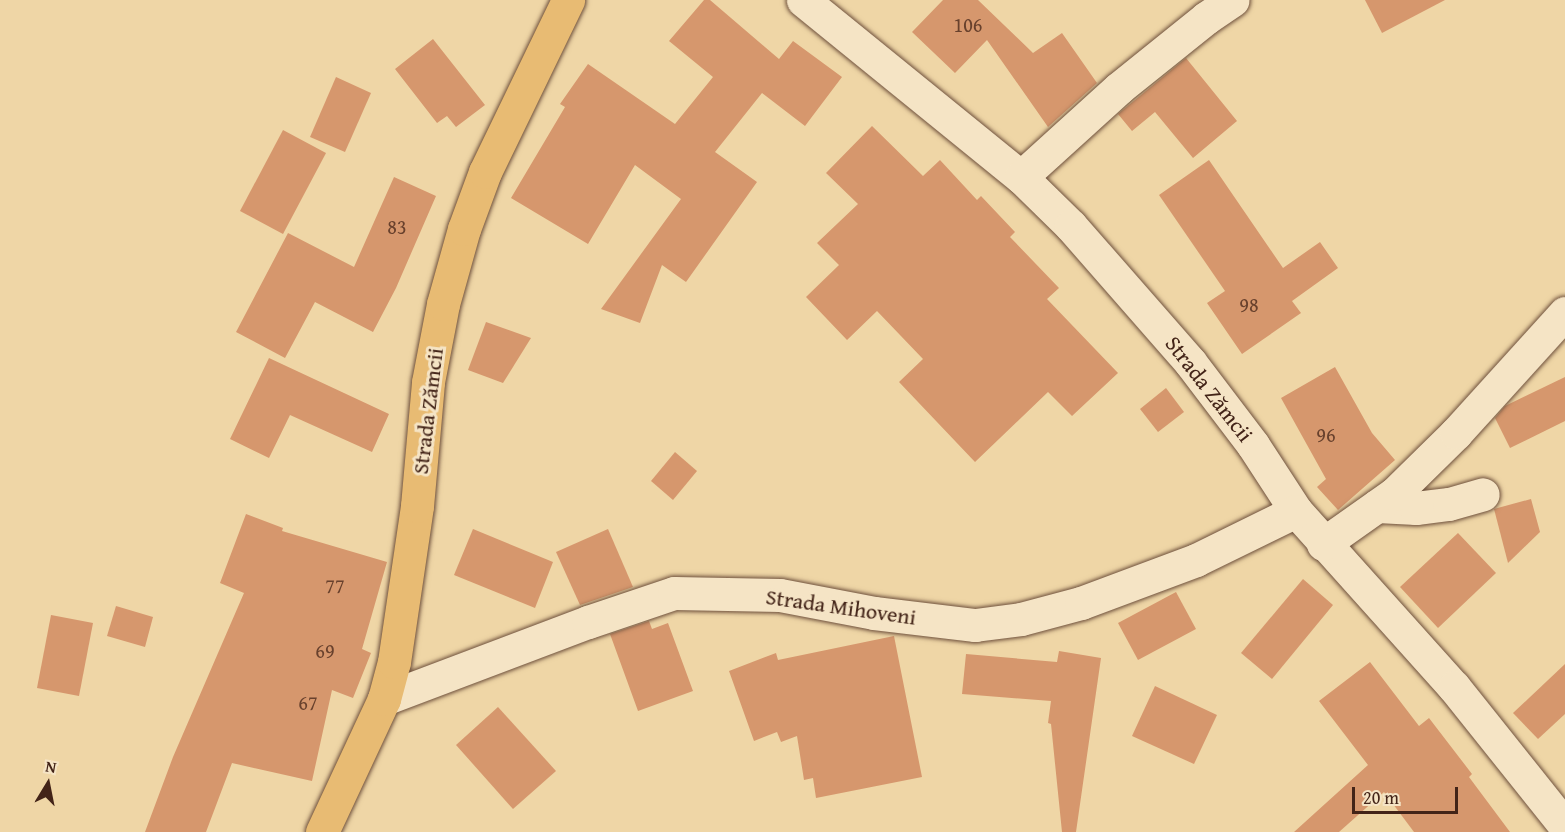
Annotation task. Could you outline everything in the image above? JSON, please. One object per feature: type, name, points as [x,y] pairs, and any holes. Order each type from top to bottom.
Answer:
[{"type":"main road","name":"Strada Zămcii","points":[[322,832],[384,699],[401,626],[417,506],[428,382],[443,304],[464,229],[485,172],[568,0]]},
{"type":"street","name":"Strada Zămcii","points":[[803,0],[1021,177],[1079,234],[1190,362],[1253,445],[1296,511],[1323,544],[1454,687],[1565,826]]},
{"type":"street","points":[[1021,177],[1119,88],[1206,18],[1233,0]]},
{"type":"street","points":[[1323,544],[1394,494],[1456,433],[1565,313]]},
{"type":"street","points":[[1377,506],[1416,508],[1449,504],[1484,494]]},
{"type":"street","name":"Strada Mihoveni","points":[[384,699],[588,622],[674,593],[780,595],[874,613],[975,625],[1021,619],[1081,603],[1196,560],[1296,511]]},
{"type":"building","points":[[704,0],[710,0],[779,59],[793,41],[842,77],[805,126],[762,93],[715,152],[757,182],[686,282],[662,265],[640,323],[601,309],[681,199],[635,165],[588,244],[511,198],[565,107],[560,104],[588,64],[675,124],[713,77],[669,41]]},
{"type":"building","points":[[943,0],[978,0],[1033,53],[1062,33],[1097,83],[1048,127],[987,40],[955,73],[912,32]]},
{"type":"building","points":[[1365,0],[1445,0],[1382,33]]},
{"type":"building","points":[[433,39],[485,105],[456,127],[447,116],[437,123],[395,69]]},
{"type":"building","points":[[1186,58],[1237,121],[1193,158],[1155,112],[1132,131],[1118,114]]},
{"type":"building","points":[[336,77],[371,93],[345,152],[310,137]]},
{"type":"building","points":[[872,126],[923,176],[940,160],[977,200],[981,196],[1015,232],[1010,237],[1059,288],[1047,299],[1118,373],[1072,416],[1048,392],[975,462],[899,382],[923,359],[877,311],[847,340],[806,297],[839,265],[817,243],[858,204],[826,173]]},
{"type":"building","points":[[283,130],[326,153],[283,234],[240,211]]},
{"type":"building","points":[[1209,160],[1283,268],[1320,242],[1338,268],[1292,301],[1301,313],[1242,354],[1207,303],[1225,291],[1159,195]]},
{"type":"building","points":[[394,177],[436,196],[396,288],[373,332],[315,302],[285,358],[236,332],[288,233],[354,267]]},
{"type":"building","points":[[486,322],[531,338],[503,383],[468,370]]},
{"type":"building","points":[[269,358],[389,414],[372,452],[290,415],[269,458],[230,439]]},
{"type":"building","points":[[1335,367],[1372,433],[1395,460],[1338,510],[1317,487],[1326,479],[1281,398]]},
{"type":"building","points":[[1565,377],[1565,421],[1510,448],[1495,418],[1505,406]]},
{"type":"building","points":[[1166,388],[1184,412],[1158,432],[1140,409]]},
{"type":"building","points":[[675,452],[697,471],[673,500],[651,481]]},
{"type":"building","points":[[1531,499],[1540,532],[1508,563],[1494,509]]},
{"type":"building","points":[[246,514],[283,528],[282,531],[387,562],[362,649],[371,653],[353,698],[332,690],[312,781],[232,763],[206,832],[145,832],[173,757],[244,593],[220,583]]},
{"type":"building","points":[[473,529],[553,562],[535,608],[454,575]]},
{"type":"building","points":[[608,529],[633,587],[580,605],[556,552]]},
{"type":"building","points":[[1458,533],[1496,573],[1438,628],[1400,587]]},
{"type":"building","points":[[1303,579],[1333,605],[1272,679],[1241,653]]},
{"type":"building","points":[[1176,592],[1196,629],[1138,660],[1118,623]]},
{"type":"building","points":[[116,606],[153,617],[145,647],[107,636]]},
{"type":"building","points":[[51,615],[93,623],[79,696],[37,688]]},
{"type":"building","points":[[649,621],[652,629],[668,623],[693,691],[638,711],[610,634]]},
{"type":"building","points":[[894,636],[922,777],[816,798],[813,778],[804,780],[797,736],[781,742],[777,732],[754,741],[729,671],[776,653],[778,660]]},
{"type":"building","points":[[1059,651],[1101,658],[1076,832],[1062,832],[1051,724],[1048,723],[1051,701],[962,694],[966,654],[1057,662]]},
{"type":"building","points":[[1370,662],[1419,726],[1429,718],[1472,774],[1469,777],[1510,832],[1414,832],[1384,792],[1339,832],[1294,832],[1368,765],[1319,701]]},
{"type":"building","points":[[1565,664],[1565,714],[1538,739],[1513,713]]},
{"type":"building","points":[[1155,686],[1217,715],[1194,764],[1132,736]]},
{"type":"building","points":[[498,707],[556,771],[513,809],[456,745]]}]
